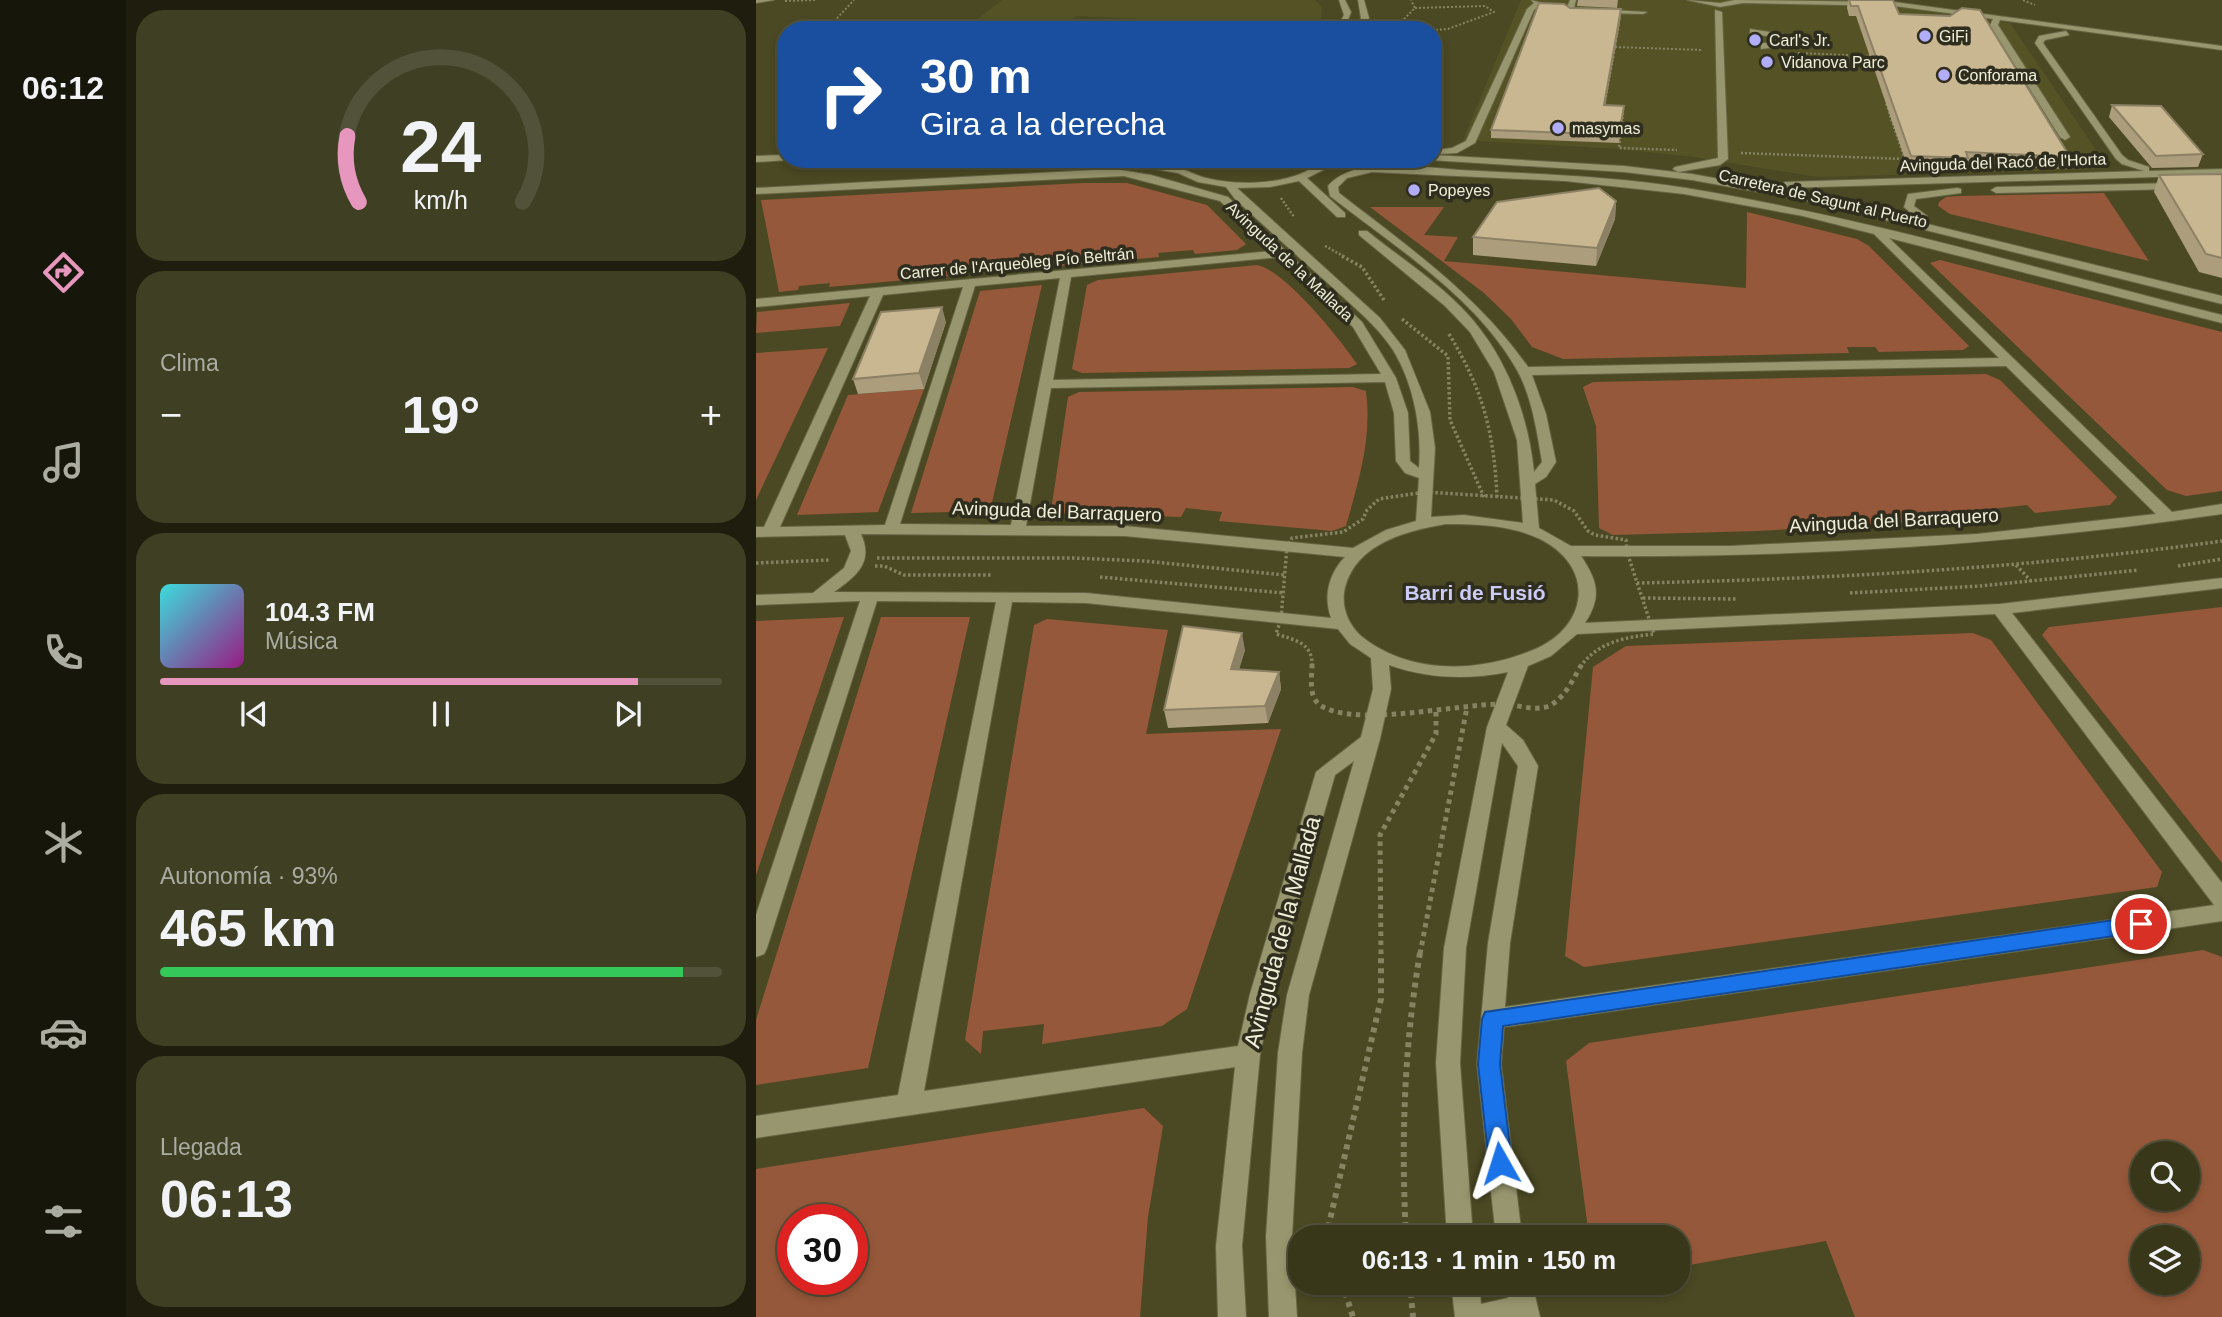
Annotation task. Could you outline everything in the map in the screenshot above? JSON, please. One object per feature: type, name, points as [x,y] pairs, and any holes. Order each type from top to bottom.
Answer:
[{"type":"street","points":[[756,1],[771,0]]},
{"type":"street","points":[[1342,0],[1348,9],[1347,21]]},
{"type":"street","points":[[1361,0],[1366,18],[1364,21]]},
{"type":"street","points":[[1442,153],[1454,151],[1470,143],[1531,9],[1539,3],[1534,0]]},
{"type":"street","points":[[1573,0],[1570,10],[1643,12]]},
{"type":"street","points":[[1690,0],[1727,5],[1745,1],[1894,4],[2222,47]]},
{"type":"street","points":[[1871,0],[2222,47]]},
{"type":"street","points":[[1705,4],[1718,12]]},
{"type":"street","points":[[1718,12],[1727,5]]},
{"type":"street","points":[[1832,6],[1899,10]]},
{"type":"street","points":[[1678,169],[1717,163],[1723,159],[1718,12]]},
{"type":"street","points":[[1997,19],[1994,25],[2066,137]]},
{"type":"street","points":[[2087,31],[2060,33],[2042,38],[2039,43],[2119,157],[2147,170],[2170,173]]},
{"type":"street","points":[[1752,32],[1781,36],[1782,46],[1764,45],[1765,47]]},
{"type":"street","points":[[1442,154],[1569,158],[1678,169],[1785,185],[2222,291]]},
{"type":"street","name":"Carretera de Sagunt al Puerto","points":[[1442,155],[1624,169],[1813,199],[2222,300]]},
{"type":"street","points":[[756,159],[777,158]]},
{"type":"street","points":[[1717,163],[1731,177]]},
{"type":"street","name":"Carretera de Sagunt al Puerto","points":[[1442,166],[1567,172],[1746,195],[1807,207],[2222,311]]},
{"type":"street","points":[[756,184],[1068,168]]},
{"type":"street","points":[[1059,175],[1084,168]]},
{"type":"street","points":[[1152,168],[1182,171],[1200,179],[1229,184],[1266,184],[1300,177],[1317,168]]},
{"type":"street","points":[[1419,168],[1425,170]]},
{"type":"street","points":[[1527,483],[1541,474],[1549,463],[1545,434],[1525,371],[1492,325],[1464,298],[1334,194],[1333,186],[1344,176],[1372,169],[1425,170],[1565,178],[1684,191],[1803,213],[2222,318]]},
{"type":"street","name":"Avinguda de la Mallada","points":[[756,191],[1114,172],[1168,181],[1224,199],[1358,325],[1390,378],[1401,413],[1403,461],[1410,470],[1427,477]]},
{"type":"street","name":"Avinguda del Racó de l'Horta","points":[[1785,185],[2222,172]]},
{"type":"street","points":[[1300,177],[1328,204],[1449,303],[1475,330],[1500,372],[1524,440],[1531,530]]},
{"type":"street","name":"Avinguda de la Mallada","points":[[1229,184],[1252,209],[1377,321],[1399,350],[1423,412],[1428,449],[1423,523]]},
{"type":"street","name":"Avinguda del Racó de l'Horta","points":[[1923,218],[1909,207],[1912,197],[1934,192],[2222,185]]},
{"type":"street","points":[[1328,204],[1348,206]]},
{"type":"street","points":[[1242,218],[1252,209]]},
{"type":"street","points":[[1876,232],[2167,516]]},
{"type":"street","name":"Carrer de l'Arqueòleg Pío Beltrán","points":[[756,303],[1280,254]]},
{"type":"street","points":[[1018,529],[1066,274]]},
{"type":"street","points":[[891,529],[970,283]]},
{"type":"street","points":[[763,532],[878,292]]},
{"type":"street","points":[[1525,371],[2009,362]]},
{"type":"street","points":[[1045,384],[1390,378]]},
{"type":"street","name":"Avinguda del Barraquero","points":[[1566,551],[1827,547],[1966,539],[2222,509]]},
{"type":"street","points":[[1478,519],[1531,530],[1566,551],[1582,570],[1588,588],[1588,605],[1575,629],[1551,649],[1520,663],[1485,671],[1448,672],[1405,665],[1380,655],[1356,640],[1342,624],[1335,606],[1335,587],[1344,567],[1357,552],[1387,534],[1423,523],[1478,519]]},
{"type":"street","name":"Avinguda del Barraquero","points":[[763,532],[891,529],[1125,531],[1357,552]]},
{"type":"street","points":[[817,598],[853,567],[858,559],[860,550],[851,530]]},
{"type":"street","points":[[1575,629],[1651,623],[2000,609],[2222,583]]},
{"type":"street","points":[[756,600],[870,596],[1086,598],[1342,624]]},
{"type":"street","points":[[756,948],[870,596]]},
{"type":"street","points":[[909,1104],[1005,598]]},
{"type":"street","points":[[2000,609],[2222,899]]},
{"type":"street","name":"Avinguda de la Mallada","points":[[1283,1317],[1279,1237],[1290,1053],[1298,995],[1377,714],[1382,689],[1380,655]]},
{"type":"street","points":[[1459,1225],[1448,1063],[1455,948],[1496,727],[1520,663]]},
{"type":"street","points":[[1496,727],[1516,745],[1528,766],[1499,943],[1489,1064],[1508,1225]]},
{"type":"street","name":"Avinguda de la Mallada","points":[[1232,1317],[1229,1246],[1248,1055],[1261,994],[1326,772],[1371,738]]},
{"type":"street","points":[[1493,1019],[2222,912]]},
{"type":"street","points":[[756,1127],[1248,1055]]},
{"type":"street","points":[[1466,1295],[1469,1317]]},
{"type":"street","points":[[1485,1317],[1523,1303]]},
{"type":"path","points":[[834,21],[854,0]]},
{"type":"path","points":[[1411,0],[1415,8]]},
{"type":"path","points":[[1400,21],[1415,8],[1485,5],[1494,12],[1442,29]]},
{"type":"path","points":[[1603,113],[1622,12]]},
{"type":"path","points":[[1870,56],[1873,64]]},
{"type":"path","points":[[1613,113],[1623,113],[1619,148],[1905,159],[1884,98]]},
{"type":"path","points":[[1447,331],[1479,385],[1489,415],[1496,448],[1497,497]]},
{"type":"path","points":[[1637,583],[1781,581],[1963,570],[2100,558],[2222,541]]},
{"type":"path","points":[[1287,546],[1282,619],[1276,634],[1303,643],[1312,654],[1312,694],[1321,706],[1342,712],[1377,714],[1504,704],[1536,709],[1555,703],[1591,654],[1607,643],[1624,637],[1654,634],[1627,552]]},
{"type":"path","points":[[756,563],[858,559],[1074,558],[1144,561],[1285,575]]},
{"type":"path","points":[[2175,566],[2222,559]]},
{"type":"path","points":[[1842,594],[1981,586],[2150,569]]},
{"type":"path","points":[[1643,598],[1749,598]]},
{"type":"path","points":[[1406,1225],[1402,1107],[1409,1021],[1420,942],[1466,707]]},
{"type":"path","points":[[1329,1225],[1381,999],[1380,835],[1436,734],[1436,710]]},
{"type":"path","points":[[1346,1295],[1353,1317]]},
{"type":"path","points":[[1411,1295],[1413,1317]]},
{"type":"shaded area","points":[[1002,0],[1315,0],[1322,7],[1321,21],[1187,21],[1077,16],[1068,21],[976,21]]},
{"type":"shaded area","name":"Vidanova Parc","points":[[1521,0],[1882,0],[1894,7],[2010,23],[2107,166],[2101,169],[1817,177],[1695,157],[1619,149],[1463,140]]},
{"type":"shaded area","points":[[1127,183],[1207,205],[1246,244],[1237,250],[1195,254],[1193,250],[1158,253],[1159,257],[829,287],[830,283],[799,286],[798,290],[779,292],[761,200]]},
{"type":"shaded area","points":[[2104,193],[2149,261],[1950,214],[1938,206],[1946,197],[1958,196]]},
{"type":"shaded area","points":[[1370,207],[1444,207],[1424,235],[1458,237],[1444,261],[1746,288],[1747,212],[1857,239],[1869,246],[1969,346],[1963,350],[1879,352],[1875,347],[1847,347],[1849,353],[1563,359],[1532,347],[1511,319],[1484,293]]},
{"type":"shaded area","points":[[1940,260],[2222,332],[2222,491],[2186,496],[2167,490],[1930,263]]},
{"type":"shaded area","points":[[1257,265],[1282,279],[1296,292],[1357,364],[1349,368],[1082,373],[1072,369],[1087,285],[1098,280]]},
{"type":"shaded area","points":[[1042,285],[990,511],[911,513],[980,291]]},
{"type":"shaded area","points":[[850,303],[840,326],[756,333],[757,312]]},
{"type":"shaded area","points":[[828,348],[756,500],[756,353]]},
{"type":"shaded area","points":[[1986,374],[2000,380],[2117,497],[2110,505],[2035,513],[2027,505],[1982,510],[1988,517],[1758,531],[1613,535],[1599,528],[1596,426],[1583,387],[1593,382]]},
{"type":"shaded area","points":[[1353,387],[1366,391],[1367,426],[1363,459],[1346,526],[1332,531],[1219,521],[1222,512],[1186,508],[1181,517],[1063,513],[1052,504],[1068,397],[1079,392]]},
{"type":"shaded area","points":[[924,389],[878,512],[797,515],[848,395]]},
{"type":"shaded area","points":[[2222,607],[2222,863],[2042,635],[2049,627]]},
{"type":"shaded area","points":[[844,617],[756,875],[756,621]]},
{"type":"shaded area","points":[[881,617],[970,617],[868,1068],[756,1085],[756,1020]]},
{"type":"shaded area","points":[[1047,619],[1168,630],[1146,734],[1281,729],[1187,1009],[1162,1026],[1042,1044],[1044,1024],[983,1031],[981,1054],[965,1040],[1034,625]]},
{"type":"shaded area","points":[[1973,633],[1991,640],[2162,872],[2157,887],[1584,967],[1565,956],[1593,667],[1626,646]]},
{"type":"shaded area","points":[[2203,950],[2222,957],[2222,1317],[1855,1317],[1826,1241],[1690,1265],[1690,1225],[1587,1225],[1566,1061],[1589,1043]]},
{"type":"shaded area","points":[[1144,1108],[1163,1126],[1148,1217],[1140,1317],[756,1317],[756,1169]]},
{"type":"building","points":[[1849,0],[1893,0],[1899,14],[1950,16],[1962,8],[1980,10],[2070,157],[1966,152],[1968,158],[1911,156],[1858,6],[1851,6]]},
{"type":"building","points":[[1539,3],[1564,4],[1570,8],[1621,9],[1604,105],[1624,106],[1619,135],[1491,130]]},
{"type":"building","points":[[2112,105],[2161,106],[2203,154],[2156,156]]},
{"type":"building","points":[[2222,174],[2222,258],[2206,254],[2159,175]]},
{"type":"building","points":[[1599,188],[1616,201],[1597,248],[1473,237],[1497,202]]},
{"type":"building","points":[[942,307],[919,373],[853,379],[881,312]]},
{"type":"building","points":[[1183,626],[1242,633],[1231,669],[1279,672],[1265,706],[1164,710]]},
{"type":"place","name":"GiFi","points":[[1925,36]]},
{"type":"place","name":"Carl's Jr.","points":[[1755,40]]},
{"type":"place","name":"Vidanova Parc","points":[[1767,62]]},
{"type":"place","name":"Conforama","points":[[1944,75]]},
{"type":"place","name":"masymas","points":[[1558,128]]},
{"type":"place","name":"Popeyes","points":[[1414,190]]},
{"type":"district","name":"Barri de Fusió","points":[[1475,593]]},
{"type":"route","points":[[1500,1163],[1489,1064],[1493,1019],[2141,924]]}]
